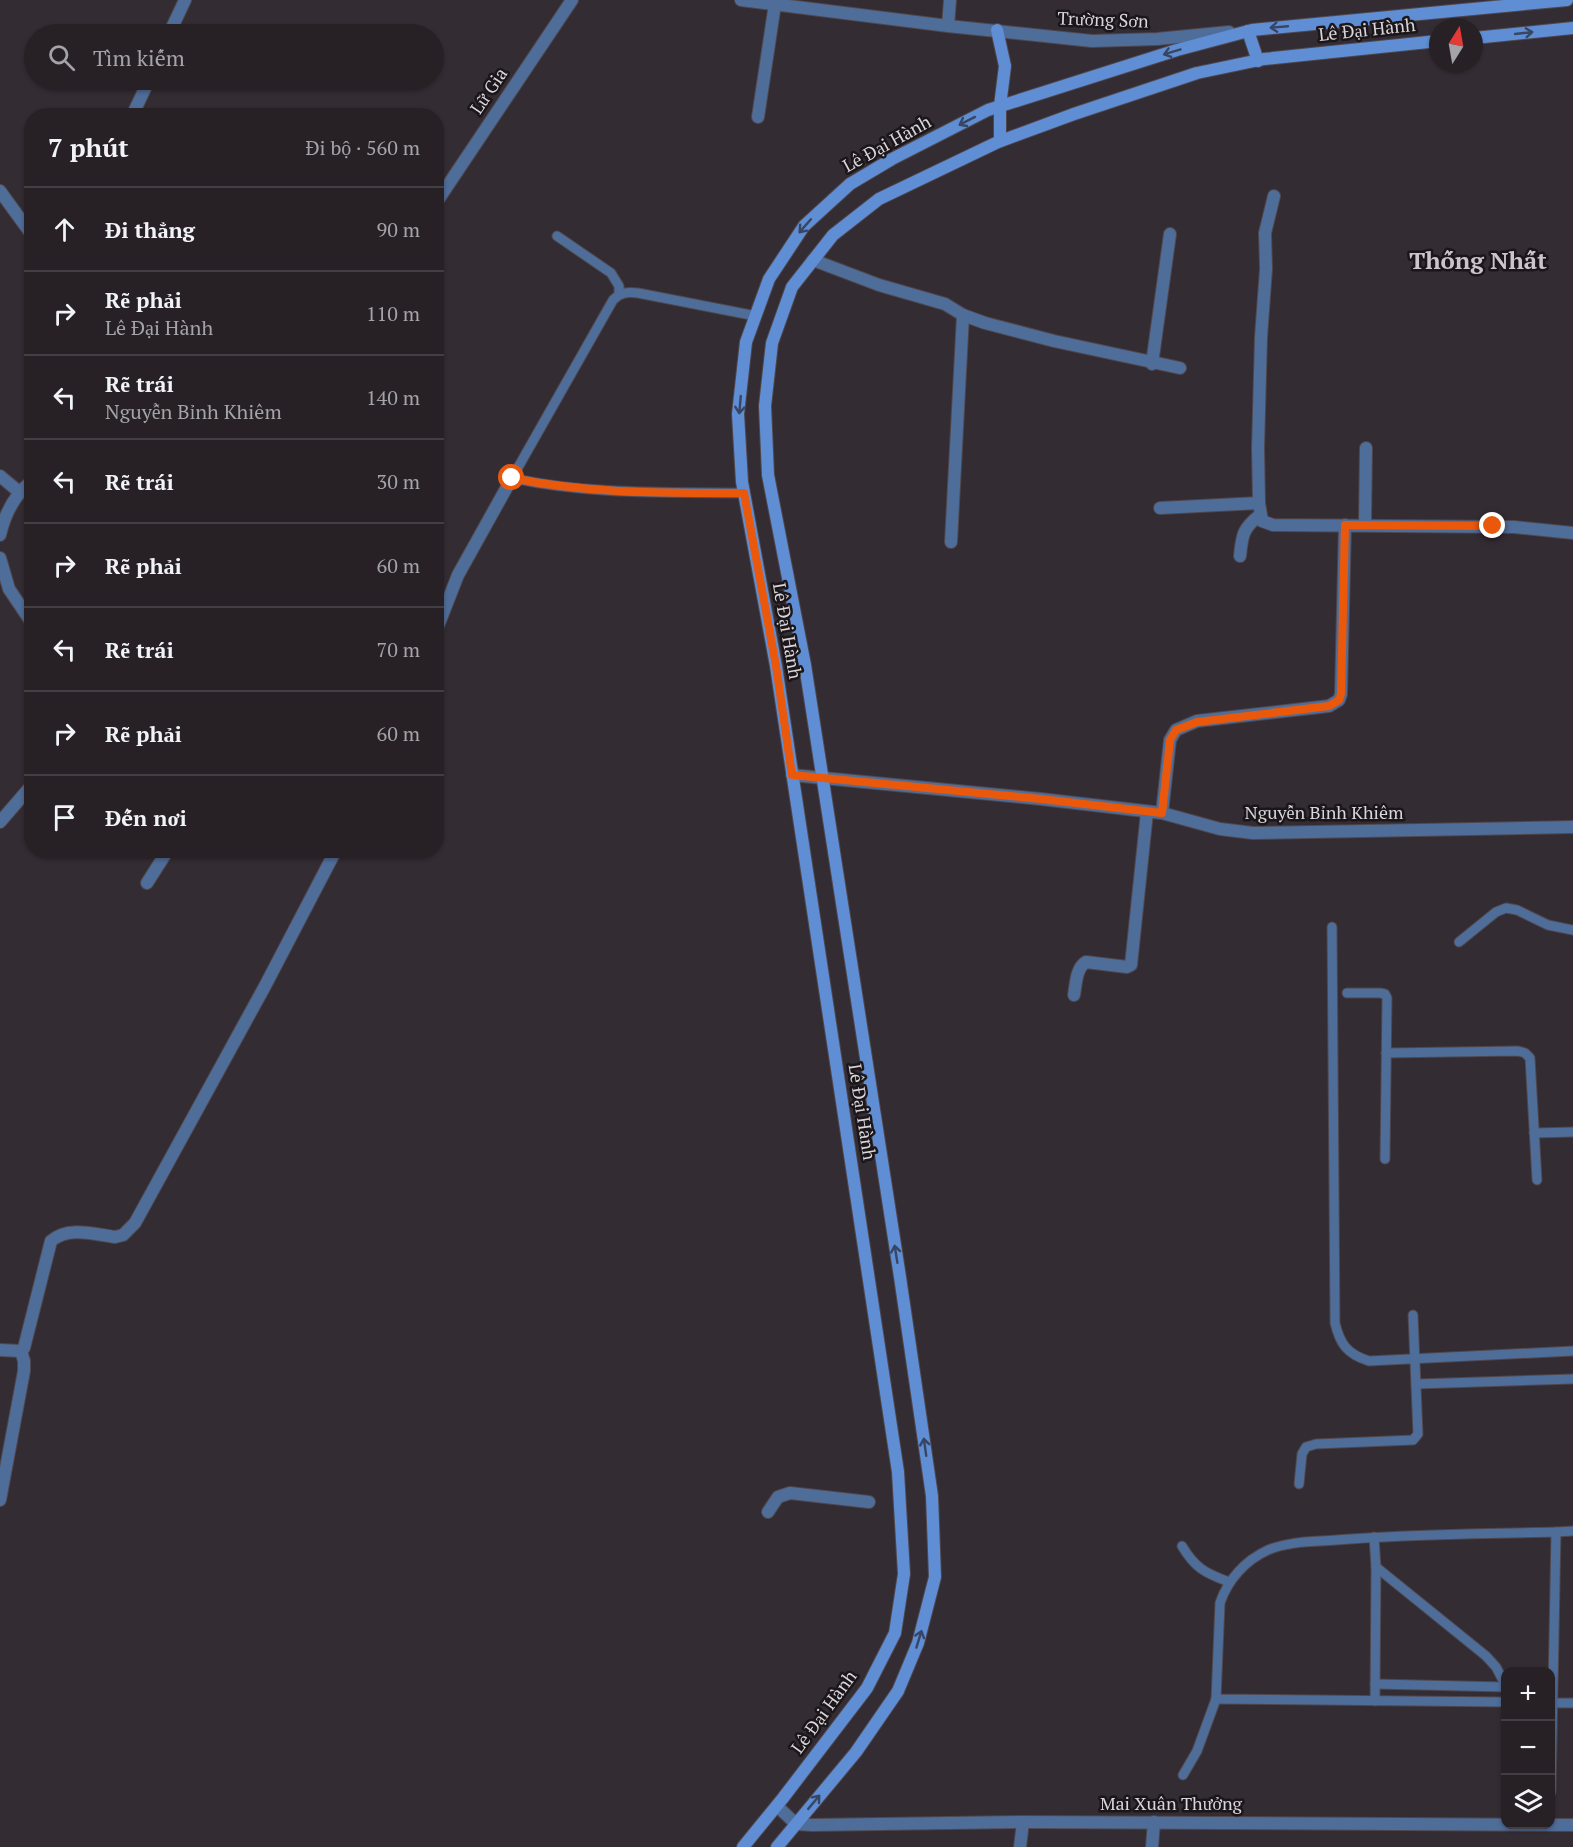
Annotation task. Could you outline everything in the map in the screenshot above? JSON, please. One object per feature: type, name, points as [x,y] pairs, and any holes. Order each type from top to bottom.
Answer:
[{"type":"main road","name":"Lê Đại Hành","points":[[743,1847],[867,1688],[895,1633],[904,1574],[898,1472],[776,666],[744,493],[738,414],[746,342],[769,279],[804,226],[850,184],[902,154],[988,110],[1177,50],[1248,31],[1567,0]]},
{"type":"main road","points":[[1483,37],[1573,28]]},
{"type":"main road","points":[[997,30],[1005,66],[1000,106],[1000,141]]},
{"type":"main road","points":[[1248,31],[1258,61]]},
{"type":"main road","name":"Lê Đại Hành","points":[[777,1847],[856,1752],[898,1691],[918,1643],[935,1577],[932,1496],[805,665],[768,475],[765,406],[772,343],[792,287],[833,235],[879,199],[1000,141],[1197,73],[1258,61],[1429,42]]},
{"type":"street","points":[[174,24],[185,0]]},
{"type":"street","name":"Lữ Gia","points":[[444,191],[572,0]]},
{"type":"street","name":"Trường Sơn","points":[[741,0],[948,26],[1092,41],[1157,39],[1248,31]]},
{"type":"street","points":[[948,26],[950,0]]},
{"type":"street","points":[[758,117],[775,4]]},
{"type":"street","points":[[136,108],[144,90]]},
{"type":"street","points":[[0,191],[24,223]]},
{"type":"street","points":[[1274,196],[1265,233],[1266,269],[1259,408],[1259,509],[1262,521],[1273,525],[1514,526],[1573,532]]},
{"type":"street","points":[[1152,364],[1170,234]]},
{"type":"street","points":[[813,260],[879,285],[945,304],[963,315],[1054,341],[1152,364],[1180,368]]},
{"type":"street","points":[[951,542],[963,315]]},
{"type":"street","points":[[1365,525],[1366,448]]},
{"type":"street","points":[[0,476],[18,491]]},
{"type":"street","points":[[444,611],[458,575],[512,478]]},
{"type":"street","points":[[0,535],[18,491],[24,487]]},
{"type":"street","points":[[1161,508],[1259,509]]},
{"type":"street","points":[[1240,556],[1242,536],[1259,509]]},
{"type":"street","points":[[1162,813],[1170,740],[1176,730],[1197,722],[1329,706],[1339,700],[1345,525]]},
{"type":"street","points":[[0,558],[9,589],[24,611]]},
{"type":"street","name":"Nguyễn Bỉnh Khiêm","points":[[792,775],[1162,813],[1220,829],[1253,833],[1573,827]]},
{"type":"street","points":[[0,822],[24,794]]},
{"type":"street","points":[[1074,995],[1082,963],[1127,967],[1131,965],[1147,812]]},
{"type":"street","points":[[147,883],[163,858]]},
{"type":"street","points":[[0,1350],[17,1353],[24,1348],[51,1241],[57,1235],[67,1232],[115,1237],[123,1235],[135,1223],[265,986],[332,858]]},
{"type":"street","points":[[0,1500],[24,1371],[21,1351]]},
{"type":"street","points":[[768,1512],[778,1497],[790,1493],[869,1502]]},
{"type":"street","points":[[777,1806],[796,1824]]},
{"type":"street","points":[[1020,1847],[1023,1822]]},
{"type":"street","points":[[1152,1847],[1154,1822]]},
{"type":"street","name":"Mai Xuân Thưởng","points":[[796,1824],[1154,1822],[1573,1825]]},
{"type":"lane","points":[[557,236],[611,273],[619,286],[619,294]]},
{"type":"lane","points":[[744,493],[581,489],[549,486],[512,478],[613,300],[619,294],[638,293],[756,316]]},
{"type":"lane","points":[[1459,942],[1496,912],[1506,908],[1517,910],[1548,925],[1573,930]]},
{"type":"lane","points":[[1332,927],[1335,1323],[1339,1339],[1356,1357],[1369,1361],[1573,1351]]},
{"type":"lane","points":[[1347,993],[1385,994],[1387,998],[1384,1159]]},
{"type":"lane","points":[[1386,1053],[1518,1051],[1525,1053],[1530,1058],[1537,1180]]},
{"type":"lane","points":[[1534,1133],[1573,1132]]},
{"type":"lane","points":[[1299,1484],[1302,1454],[1306,1447],[1316,1444],[1413,1440],[1416,1438],[1418,1434],[1413,1315]]},
{"type":"lane","points":[[1416,1384],[1573,1379]]},
{"type":"lane","points":[[1184,1775],[1204,1734],[1216,1699],[1220,1603],[1229,1582],[1257,1556],[1285,1544],[1374,1537],[1573,1531]]},
{"type":"lane","points":[[1553,1667],[1556,1532]]},
{"type":"lane","points":[[1374,1537],[1376,1701]]},
{"type":"lane","points":[[1182,1546],[1195,1566],[1208,1575],[1229,1582]]},
{"type":"lane","points":[[1376,1567],[1486,1656],[1501,1677]]},
{"type":"lane","points":[[1375,1684],[1501,1687]]},
{"type":"lane","points":[[1216,1699],[1501,1702]]},
{"type":"lane","points":[[1555,1703],[1573,1703]]},
{"type":"lane","points":[[1551,1775],[1552,1721]]},
{"type":"district","name":"Thống Nhất","points":[[1478,261]]},
{"type":"route","points":[[512,478],[549,486],[581,489],[744,493],[776,666],[792,775],[1162,813],[1170,740],[1176,730],[1186,725],[1218,718],[1329,706],[1339,700],[1345,525],[1493,526]]}]
